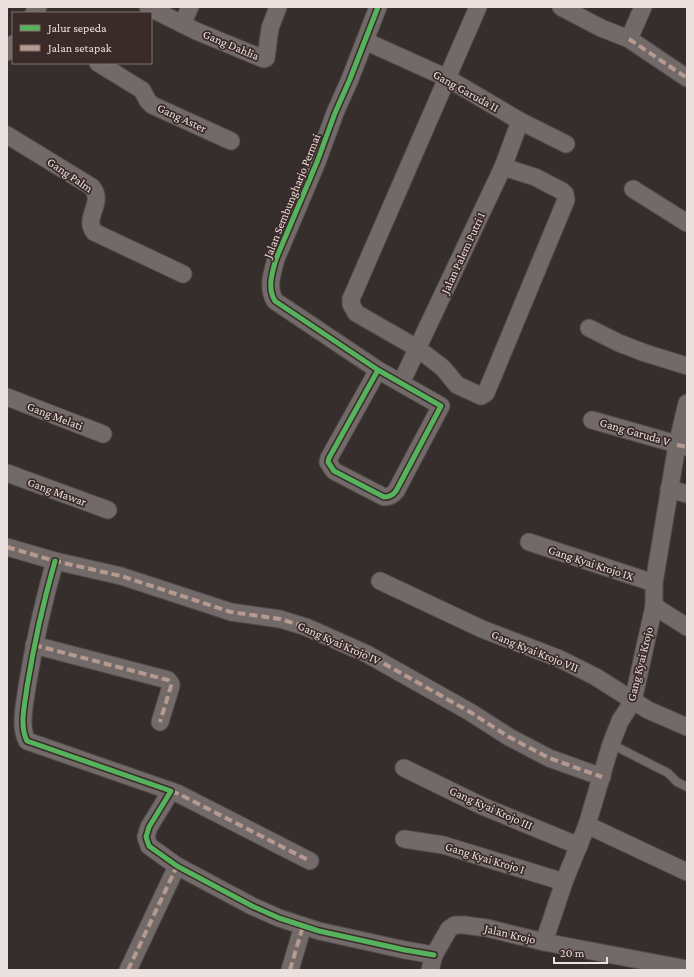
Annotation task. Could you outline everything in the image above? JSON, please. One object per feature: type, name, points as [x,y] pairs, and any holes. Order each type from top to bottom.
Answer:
[{"type":"street","name":"Gang Dahlia","points":[[148,7],[182,24],[264,60],[266,58],[270,28],[278,7]]},
{"type":"street","points":[[182,24],[190,7]]},
{"type":"street","name":"Jalan Sembungharjo Permai","points":[[378,7],[317,162],[276,259],[270,286],[275,301],[378,370],[441,406],[396,491],[392,496],[384,497],[334,471],[328,462],[378,370]]},
{"type":"street","points":[[478,7],[351,299],[351,304],[356,313],[417,348],[443,368],[457,385],[481,396],[486,393],[566,200],[565,194],[562,191],[535,177],[503,167]]},
{"type":"street","points":[[561,7],[601,28],[629,38],[687,78]]},
{"type":"street","points":[[629,38],[643,7]]},
{"type":"street","name":"Gang Garuda II","points":[[365,41],[447,78],[520,121],[566,144]]},
{"type":"street","name":"Gang Aster","points":[[100,64],[142,90],[152,105],[231,141]]},
{"type":"street","name":"Jalan Palem Putri 1","points":[[401,382],[503,167],[520,121]]},
{"type":"street","name":"Gang Palm","points":[[7,135],[92,187],[96,192],[97,197],[90,222],[91,228],[94,232],[183,274]]},
{"type":"street","points":[[633,189],[687,223]]},
{"type":"street","points":[[589,328],[618,343],[687,366]]},
{"type":"street","name":"Gang Melati","points":[[7,397],[103,434]]},
{"type":"street","name":"Gang Kyai Krojo","points":[[544,942],[564,882],[587,825],[611,744],[620,721],[633,701],[654,606],[654,583],[669,489],[682,446],[687,403]]},
{"type":"street","name":"Gang Garuda V","points":[[592,420],[682,446]]},
{"type":"street","name":"Gang Mawar","points":[[7,473],[108,510]]},
{"type":"street","points":[[669,489],[687,494]]},
{"type":"street","name":"Gang Kyai Krojo IX","points":[[529,542],[654,583]]},
{"type":"street","name":"Gang Kyai Krojo IV","points":[[7,547],[55,561],[121,576],[231,612],[280,619],[306,627],[367,654],[470,712],[509,737],[549,758],[602,777]]},
{"type":"street","points":[[55,561],[43,603],[34,645],[24,710],[23,734],[27,741],[179,794],[310,861]]},
{"type":"street","name":"Gang Kyai Krojo VII","points":[[380,581],[482,629],[560,659],[596,677],[648,710],[687,727]]},
{"type":"street","points":[[654,606],[687,627]]},
{"type":"street","points":[[34,645],[168,680],[171,686],[160,722]]},
{"type":"street","name":"Gang Kyai Krojo III","points":[[404,768],[482,806],[579,846]]},
{"type":"street","points":[[171,791],[149,827],[146,837],[149,846],[177,866],[252,906],[279,918],[303,926],[399,948],[432,962]]},
{"type":"street","points":[[587,825],[687,872]]},
{"type":"street","name":"Gang Kyai Krojo I","points":[[404,839],[443,845],[564,882]]},
{"type":"street","points":[[128,970],[177,866]]},
{"type":"street","name":"Jalan Krojo","points":[[432,962],[449,929],[455,925],[464,924],[544,942],[683,969]]},
{"type":"street","points":[[290,970],[303,926]]},
{"type":"lane","points":[[611,744],[668,773],[677,782],[687,787]]},
{"type":"marked path","points":[[629,39],[687,78]]},
{"type":"marked path","points":[[677,445],[687,447]]},
{"type":"marked path","points":[[7,547],[55,561],[121,576],[231,612],[280,619],[306,627],[367,654],[470,712],[509,737],[549,758],[602,777]]},
{"type":"marked path","points":[[34,645],[168,680],[171,686],[160,722]]},
{"type":"marked path","points":[[171,791],[310,861]]},
{"type":"marked path","points":[[128,970],[177,866]]},
{"type":"marked path","points":[[290,970],[303,926]]},
{"type":"cycle path","points":[[378,7],[317,162],[276,259],[272,275],[271,291],[275,301],[378,370],[441,406],[396,491],[391,496],[386,497],[334,471],[328,462],[378,370]]},
{"type":"cycle path","points":[[55,561],[39,624],[27,687],[23,721],[23,728],[27,741],[171,791],[149,827],[146,837],[149,846],[177,866],[252,906],[279,918],[319,931],[434,955]]}]
